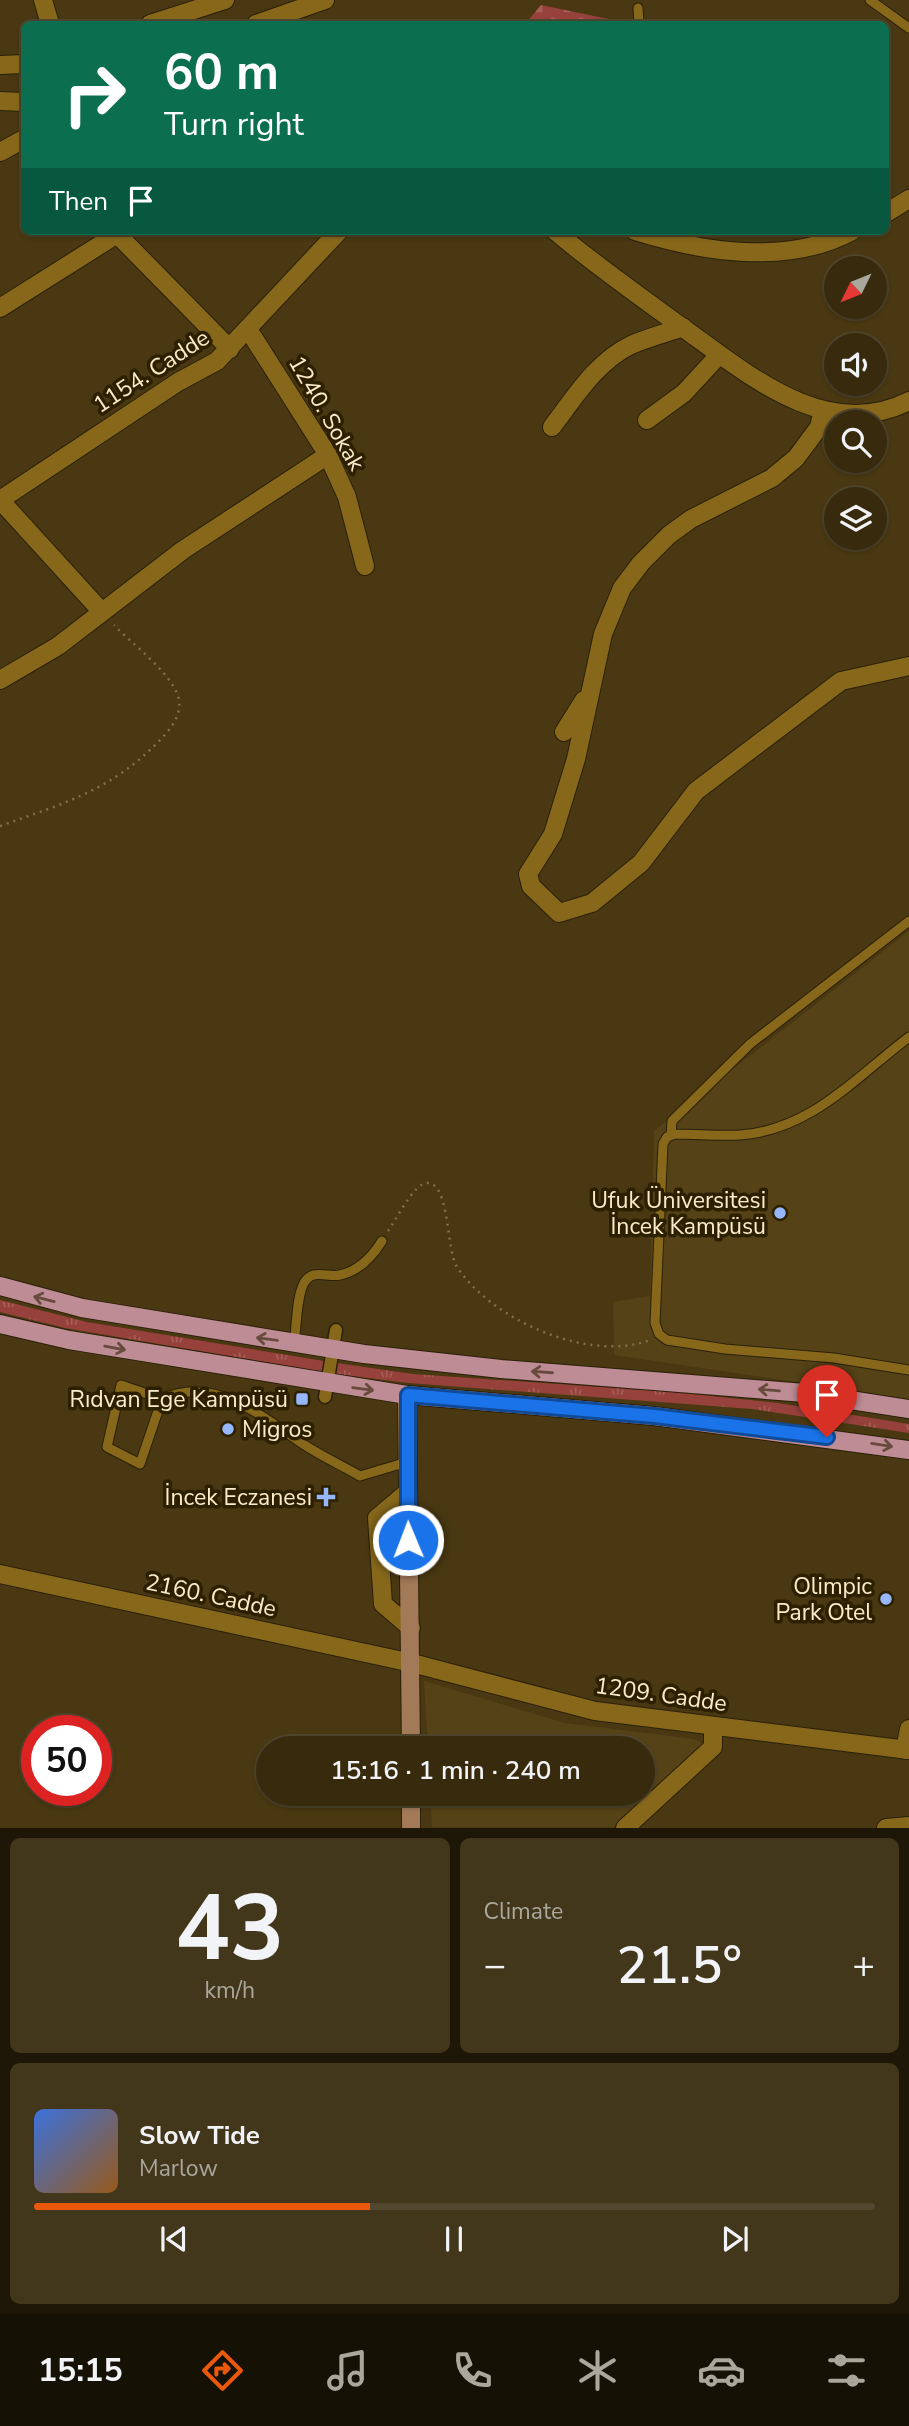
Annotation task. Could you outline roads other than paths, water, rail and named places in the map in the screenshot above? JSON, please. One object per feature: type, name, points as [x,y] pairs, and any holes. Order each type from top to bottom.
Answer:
[{"type":"main road","points":[[0,1286],[82,1308],[333,1349],[501,1369],[805,1393],[909,1409]]},
{"type":"main road","points":[[0,1324],[326,1391],[408,1395],[681,1419],[909,1450]]},
{"type":"main road","points":[[408,1395],[411,1736]]},
{"type":"main road","points":[[411,1806],[411,1828]]},
{"type":"street","points":[[43,0],[49,21]]},
{"type":"street","points":[[159,21],[225,0]]},
{"type":"street","points":[[292,19],[325,0]]},
{"type":"street","points":[[0,65],[21,64]]},
{"type":"street","points":[[0,101],[21,102]]},
{"type":"street","points":[[0,152],[21,141]]},
{"type":"street","points":[[889,211],[909,200]]},
{"type":"street","points":[[0,308],[113,235]]},
{"type":"street","points":[[121,235],[230,349]]},
{"type":"street","name":"1154. Cadde","points":[[0,500],[178,382],[217,361],[335,235]]},
{"type":"street","points":[[560,235],[587,259],[719,355],[785,395],[823,410],[859,415],[881,413],[909,401]]},
{"type":"street","points":[[651,235],[712,250],[760,251],[814,245],[845,235]]},
{"type":"street","points":[[552,427],[583,386],[608,359],[632,345],[683,327]]},
{"type":"street","name":"1240. Sokak","points":[[248,329],[328,455],[347,497],[365,566]]},
{"type":"street","points":[[647,420],[684,393],[719,355]]},
{"type":"street","points":[[823,410],[819,427],[810,440],[772,478],[691,519],[641,563],[622,588],[603,634],[576,759],[554,834],[527,874],[531,886],[559,913],[592,903],[631,871],[696,791],[841,681],[909,666]]},
{"type":"street","points":[[0,680],[58,646],[195,542],[328,455]]},
{"type":"street","points":[[0,500],[102,612]]},
{"type":"street","points":[[564,732],[594,681]]},
{"type":"street","points":[[326,1391],[336,1330]]},
{"type":"street","points":[[408,1492],[377,1518],[383,1604],[411,1628]]},
{"type":"street","name":"2160. Cadde","points":[[0,1574],[412,1663]]},
{"type":"street","name":"1209. Cadde","points":[[412,1663],[595,1711],[907,1750]]},
{"type":"street","points":[[625,1828],[713,1747],[713,1726]]},
{"type":"street","points":[[907,1750],[909,1729]]},
{"type":"street","points":[[886,1828],[909,1826]]},
{"type":"lane","points":[[870,0],[909,27]]},
{"type":"lane","points":[[638,8],[639,21]]},
{"type":"lane","points":[[909,922],[750,1044],[672,1121],[671,1135],[663,1144],[655,1323],[659,1334],[667,1340],[725,1349],[834,1358],[909,1370]]},
{"type":"lane","points":[[671,1135],[740,1135],[792,1122],[838,1096],[909,1037]]},
{"type":"lane","points":[[294,1343],[302,1288],[308,1278],[317,1273],[336,1276],[356,1269],[371,1256],[382,1241]]},
{"type":"lane","points":[[162,1399],[140,1464],[107,1447],[121,1385],[162,1399],[180,1391],[247,1404],[305,1446],[360,1476],[407,1462]]},
{"type":"place","name":"Ufuk Üniversitesi İncek Kampüsü","points":[[780,1213]]},
{"type":"place","name":"Rıdvan Ege Kampüsü","points":[[302,1399]]},
{"type":"place","name":"Migros","points":[[228,1429]]},
{"type":"place","name":"İncek Eczanesi","points":[[326,1497]]},
{"type":"place","name":"Olimpic Park Otel","points":[[886,1599]]}]
